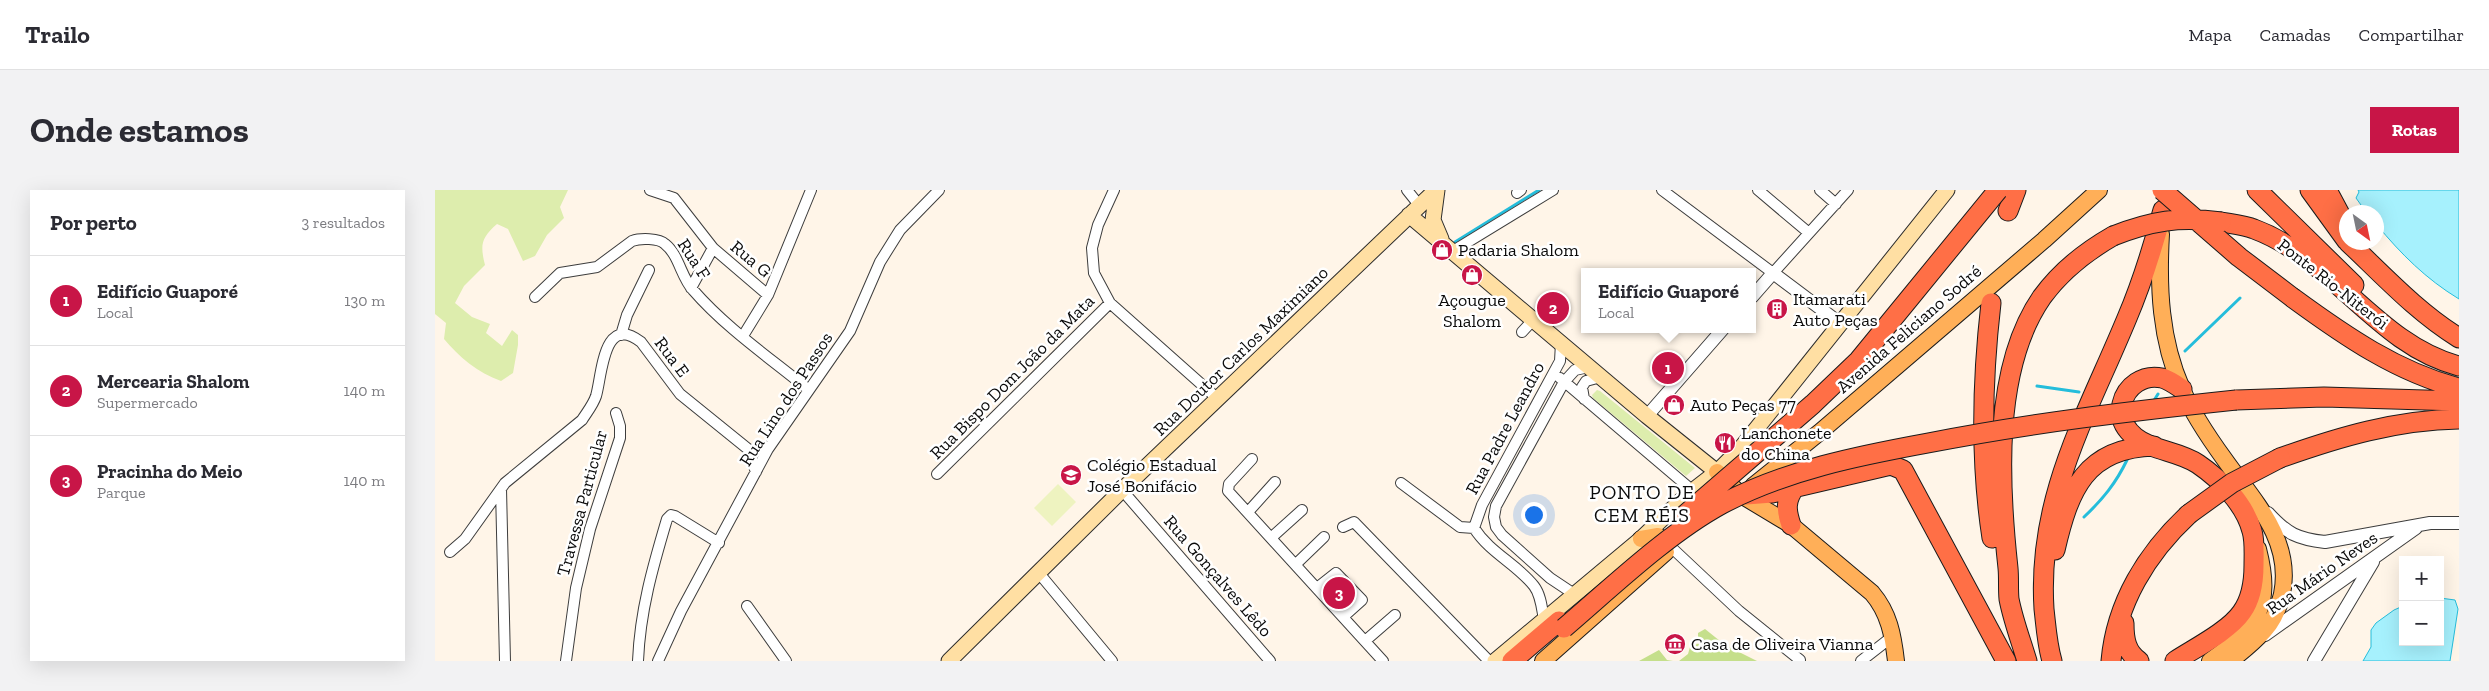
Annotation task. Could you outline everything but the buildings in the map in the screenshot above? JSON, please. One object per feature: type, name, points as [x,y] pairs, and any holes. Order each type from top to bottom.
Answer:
[{"type":"highway","points":[[1512,661],[1798,416],[1859,360],[1998,190]]},
{"type":"highway","points":[[2012,190],[2008,211],[2017,190]]},
{"type":"highway","points":[[2164,190],[2239,257],[2338,331],[2411,372],[2459,388]]},
{"type":"highway","points":[[2257,190],[2394,324],[2455,365]]},
{"type":"highway","points":[[2310,190],[2339,231]]},
{"type":"highway","points":[[2327,190],[2339,211]]},
{"type":"highway","points":[[2052,661],[2046,632],[2043,577],[2046,535],[2057,486],[2143,278],[2163,210]]},
{"type":"highway","name":"Ponte Rio-Niterói","points":[[2009,598],[2001,498],[2003,443],[2013,368],[2025,328],[2041,298],[2073,262],[2093,247],[2113,236],[2136,227],[2181,218],[2221,222],[2253,228],[2299,253],[2422,353],[2455,365]]},
{"type":"highway","points":[[2356,250],[2369,261]]},
{"type":"highway","points":[[2363,250],[2369,261]]},
{"type":"highway","name":"Ponte Rio-Niterói","points":[[2369,261],[2397,290],[2436,323],[2459,338]]},
{"type":"highway","points":[[1991,303],[1985,368],[1985,460],[1995,554],[2027,661]]},
{"type":"highway","points":[[2175,661],[2208,640],[2242,613],[2251,596],[2254,576],[2253,532],[2240,506],[2214,477],[2184,456],[2143,442],[2127,429],[2120,412],[2123,397],[2134,383],[2155,377],[2163,378],[2182,389]]},
{"type":"highway","points":[[1525,661],[1556,623],[1702,516],[1768,482],[1851,457],[1992,430],[2127,411],[2235,400],[2324,397],[2410,398],[2459,401]]},
{"type":"highway","points":[[2111,661],[2117,630],[2127,600],[2139,573],[2153,550],[2189,514],[2232,483],[2280,458],[2338,437],[2368,430],[2459,419]]},
{"type":"highway","points":[[2044,603],[2061,526],[2076,487],[2088,470],[2103,458],[2121,450],[2156,446]]},
{"type":"highway","points":[[1741,495],[1772,493],[1891,465],[1903,470],[2006,661]]},
{"type":"highway","points":[[1791,525],[1787,512],[1787,502],[1795,487]]},
{"type":"highway","points":[[2127,600],[2124,620],[2126,646],[2139,661]]},
{"type":"main road","name":"Rua Doutor Carlos Maximiano","points":[[949,661],[1122,490],[1437,190]]},
{"type":"main road","points":[[1437,190],[1433,220],[1448,247]]},
{"type":"main road","points":[[1495,661],[1556,623],[1575,594],[1641,539],[1693,491],[1717,472],[1741,448],[1947,190]]},
{"type":"main road","name":"Avenida Feliciano Sodré","points":[[1547,660],[1658,559],[1771,472],[2044,240],[2099,190]]},
{"type":"main road","points":[[2164,190],[2159,276],[2166,343],[2182,389],[2196,418],[2259,504],[2281,551],[2285,568],[2283,587],[2275,616],[2265,630],[2245,650],[2230,661]]},
{"type":"main road","points":[[1414,210],[1478,281],[1533,320],[1717,472],[1741,495],[1791,525],[1872,593],[1884,610],[1893,636],[1896,661]]},
{"type":"main road","points":[[1771,472],[1769,484],[1772,493],[1791,525]]},
{"type":"main road","points":[[2210,661],[2250,629],[2261,606],[2264,590],[2264,573],[2253,532]]},
{"type":"main road","points":[[1641,539],[1655,536],[1662,539],[1665,547],[1658,559]]},
{"type":"street","name":"Rua G","points":[[650,190],[674,198],[713,248],[768,294]]},
{"type":"street","points":[[743,336],[768,294],[811,190]]},
{"type":"street","name":"Rua Lino dos Passos","points":[[658,661],[681,611],[768,449],[850,331],[880,262],[900,230],[939,190]]},
{"type":"street","points":[[1114,190],[1099,225],[1092,248],[1094,273],[1110,303],[1218,399]]},
{"type":"street","points":[[1407,190],[1414,210]]},
{"type":"street","points":[[1448,247],[1553,190]]},
{"type":"street","points":[[1662,190],[1841,324]]},
{"type":"street","points":[[1820,190],[1836,204]]},
{"type":"street","points":[[1756,292],[1848,190]]},
{"type":"street","points":[[1760,191],[1809,233]]},
{"type":"street","name":"Rua F","points":[[535,297],[560,273],[597,267],[637,239],[663,242],[666,244],[691,288],[743,336],[809,390]]},
{"type":"street","name":"Rua G","points":[[691,288],[713,248]]},
{"type":"street","points":[[450,552],[465,539],[501,488],[582,420],[596,397],[604,353],[613,339],[621,335],[627,315],[649,270]]},
{"type":"street","name":"Rua Bispo Dom João da Mata","points":[[937,474],[1110,303]]},
{"type":"street","points":[[1522,332],[1533,320]]},
{"type":"street","points":[[1647,416],[1720,333]]},
{"type":"street","name":"Rua E","points":[[621,335],[633,336],[641,342],[680,394],[748,449]]},
{"type":"street","name":"Rua Padre Leandro","points":[[1474,528],[1482,505],[1562,355],[1561,344]]},
{"type":"street","name":"Rua Padre Leandro","points":[[1575,594],[1550,578],[1502,535],[1496,527],[1494,516],[1504,489],[1564,382],[1575,370],[1595,372]]},
{"type":"street","points":[[1553,372],[1693,491]]},
{"type":"street","points":[[1584,399],[1582,387],[1592,378],[1595,372]]},
{"type":"street","name":"Travessa Particular","points":[[566,661],[576,588],[586,546],[620,438],[620,426],[616,413]]},
{"type":"street","points":[[748,449],[755,451],[768,449]]},
{"type":"street","points":[[748,449],[756,472]]},
{"type":"street","points":[[1252,459],[1229,484],[1228,491],[1272,537],[1383,661]]},
{"type":"street","points":[[1248,512],[1275,482]]},
{"type":"street","points":[[1401,483],[1461,527],[1474,528],[1488,546],[1533,585],[1541,603],[1556,623]]},
{"type":"street","points":[[501,488],[505,661]]},
{"type":"street","name":"Rua Gonçalves Lêdo","points":[[1122,490],[1270,661]]},
{"type":"street","name":"Rua Mário Neves","points":[[2259,504],[2288,533],[2309,540],[2325,542],[2345,540],[2430,523],[2459,522]]},
{"type":"street","points":[[1272,537],[1301,510]]},
{"type":"street","points":[[637,661],[640,623],[648,585],[667,519],[671,516],[719,543]]},
{"type":"street","points":[[1343,527],[1354,522],[1489,661]]},
{"type":"street","name":"Rua Mário Neves","points":[[2245,650],[2420,526]]},
{"type":"street","points":[[1295,564],[1324,537]]},
{"type":"street","points":[[1672,548],[1739,611],[1800,660]]},
{"type":"street","points":[[2314,661],[2358,584],[2378,556]]},
{"type":"street","points":[[1038,572],[1112,661]]},
{"type":"street","points":[[1317,588],[1336,574],[1362,600],[1343,617]]},
{"type":"street","points":[[747,606],[786,661]]},
{"type":"street","points":[[1365,641],[1395,614]]},
{"type":"street","points":[[1861,661],[1893,636]]},
{"type":"green space","points":[[435,190],[568,190],[560,207],[564,218],[547,235],[535,256],[523,261],[508,229],[497,224],[492,229],[485,238],[482,247],[485,265],[464,286],[455,303],[472,317],[490,324],[486,333],[502,346],[512,330],[518,335],[513,373],[501,381],[477,369],[456,352],[444,339],[446,323],[435,314]]},
{"type":"green space","points":[[1597,390],[1695,468],[1686,476],[1593,398],[1592,395]]},
{"type":"green space","points":[[1058,484],[1076,502],[1052,526],[1034,508]]},
{"type":"green space","points":[[1705,629],[1725,645],[1757,661],[1679,661],[1688,654],[1690,647],[1702,642],[1698,637],[1698,633]]},
{"type":"green space","points":[[1659,650],[1667,660],[1673,661],[1639,661]]},
{"type":"water","points":[[2358,190],[2459,190],[2459,299],[2425,274],[2395,246],[2384,233],[2384,205],[2361,205],[2356,198]]},
{"type":"water","points":[[2444,599],[2455,600],[2458,609],[2450,661],[2363,661],[2371,647],[2371,630],[2376,623],[2399,608],[2399,646],[2444,646]]},
{"type":"waterway","points":[[1455,242],[1539,190]]},
{"type":"waterway","points":[[2185,351],[2240,298]]},
{"type":"waterway","points":[[2037,386],[2079,392]]},
{"type":"waterway","points":[[2153,402],[2158,394]]},
{"type":"waterway","points":[[2084,517],[2109,490],[2127,460]]},
{"type":"place","name":"Padaria Shalom","points":[[1442,250]]},
{"type":"place","name":"Açougue Shalom","points":[[1472,275]]},
{"type":"place","name":"Mercearia Shalom","points":[[1553,308]]},
{"type":"place","name":"Itamarati Auto Peças","points":[[1777,309]]},
{"type":"place","name":"Edifício Guaporé","points":[[1668,368]]},
{"type":"place","name":"Auto Peças 77","points":[[1674,405]]},
{"type":"place","name":"Lanchonete do China","points":[[1725,443]]},
{"type":"place","name":"Colégio Estadual José Bonifácio","points":[[1071,475]]},
{"type":"place","name":"Pracinha do Meio","points":[[1339,593]]},
{"type":"place","name":"Casa de Oliveira Vianna","points":[[1675,644]]},
{"type":"district","name":"PONTO DE CEM RÉIS","points":[[1642,504]]}]
